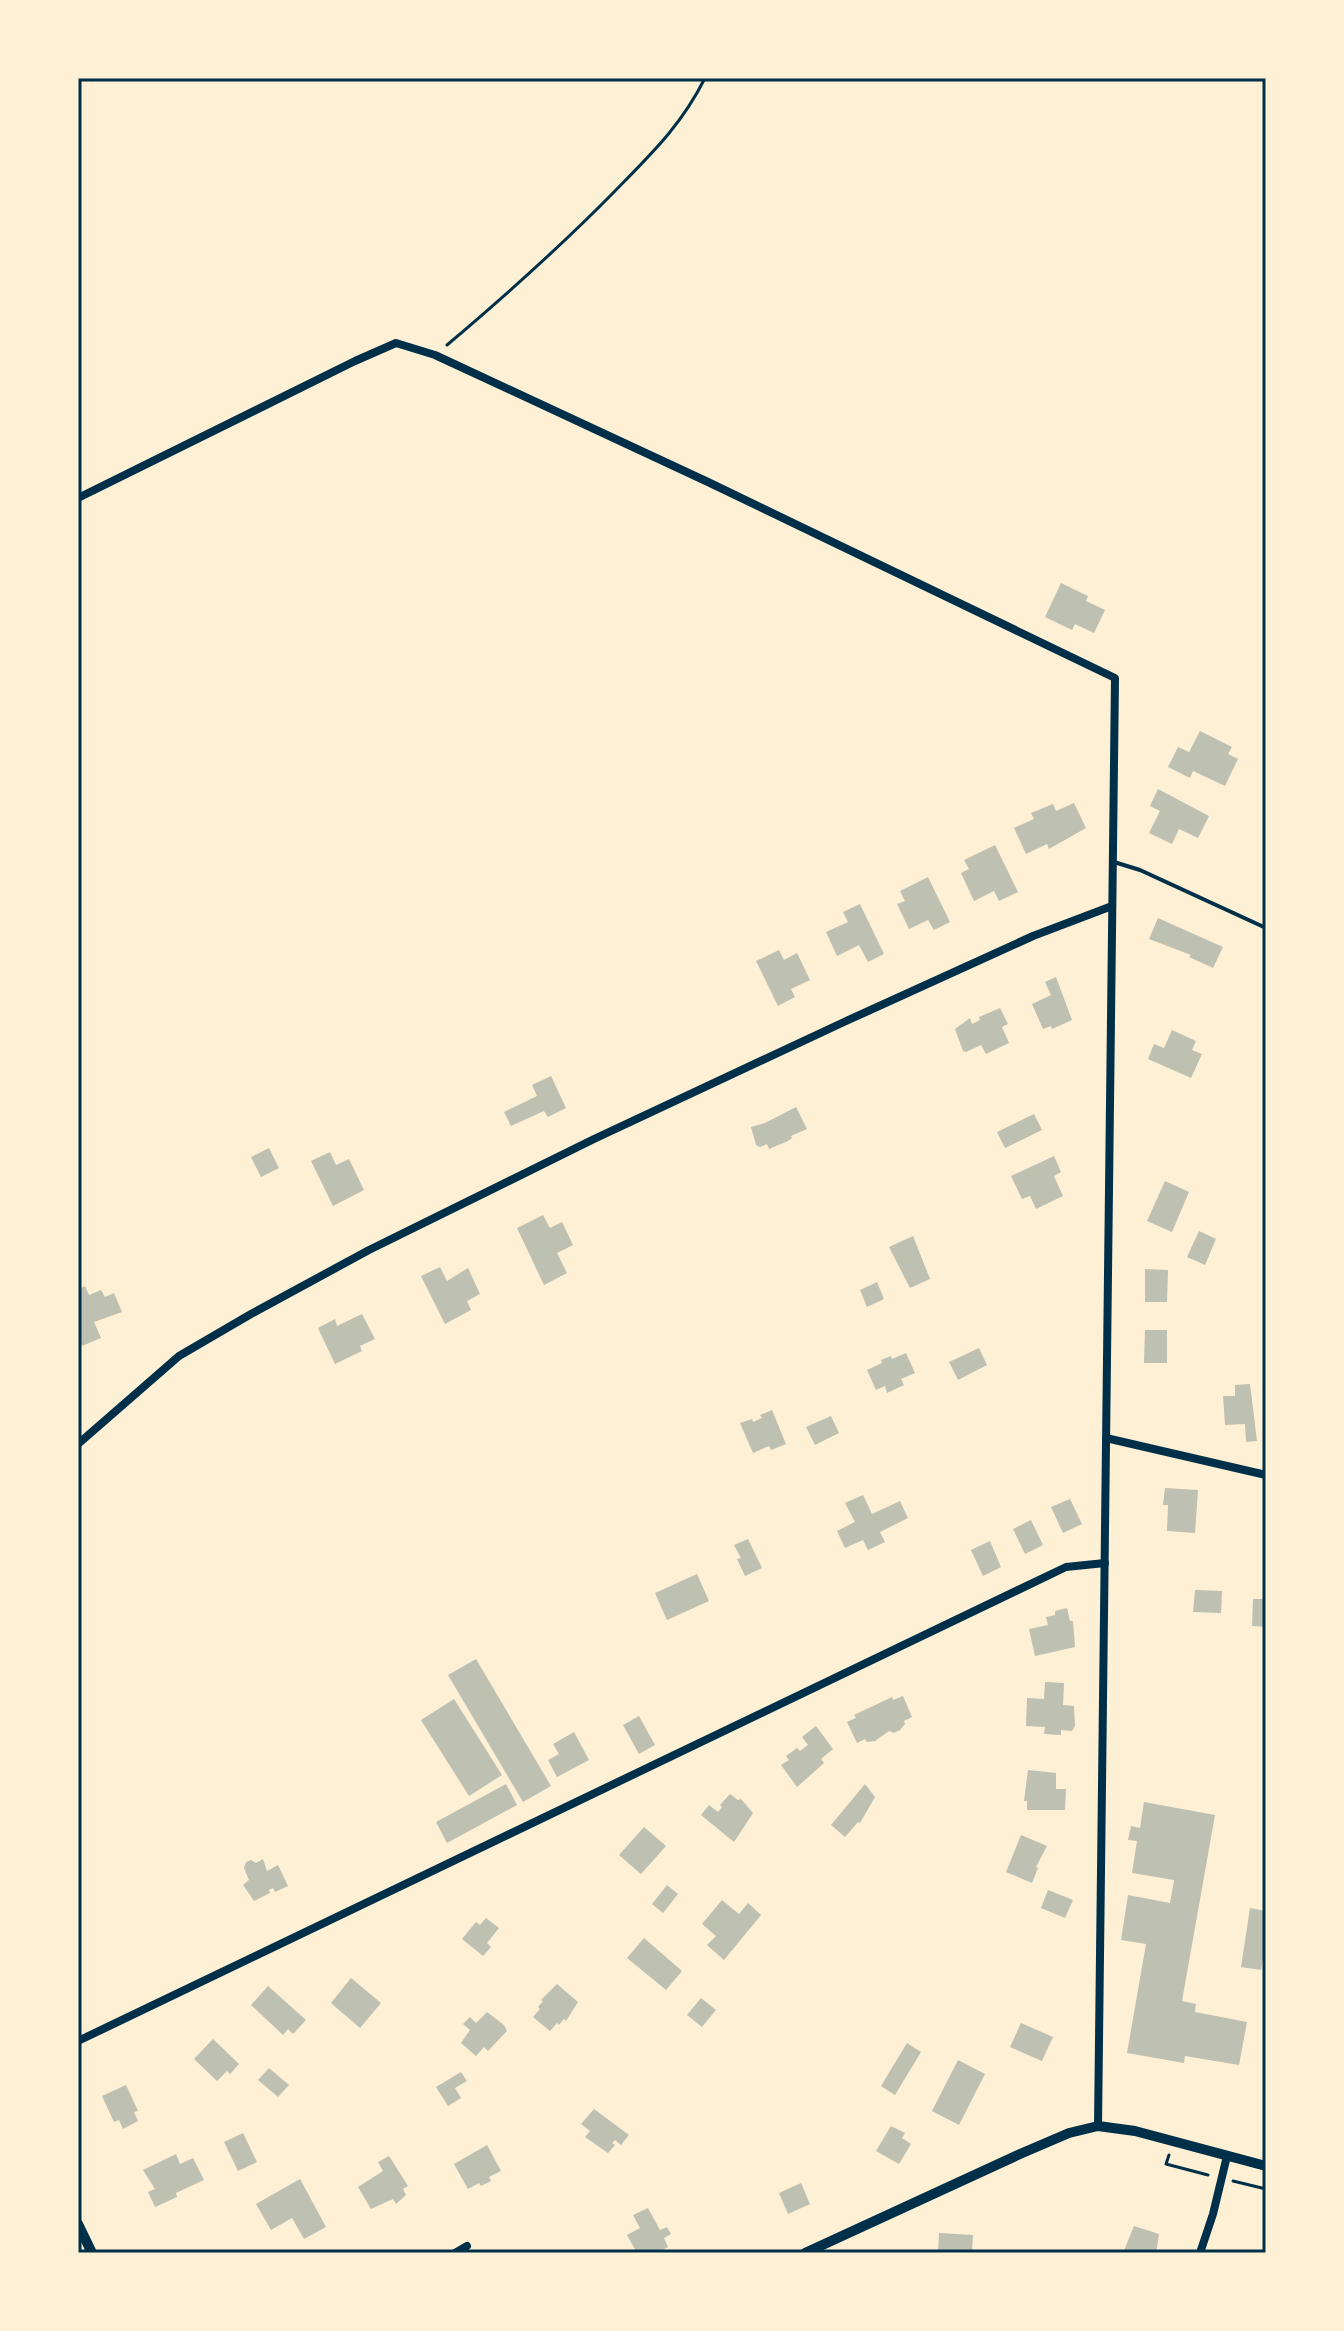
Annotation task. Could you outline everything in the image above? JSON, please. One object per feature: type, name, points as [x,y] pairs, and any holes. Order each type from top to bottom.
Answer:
[{"type":"street","points":[[78,498],[396,343],[435,355],[708,482],[1115,678],[1098,2126]]},
{"type":"street","points":[[78,1444],[179,1356],[369,1250],[594,1139],[844,1022],[1033,936],[1112,906]]},
{"type":"street","points":[[1106,1438],[1266,1475]]},
{"type":"street","points":[[78,2041],[1066,1567],[1105,1563]]},
{"type":"street","points":[[805,2253],[1020,2154],[1069,2133],[1098,2126],[1135,2131],[1266,2166]]},
{"type":"street","points":[[1200,2253],[1227,2156]]},
{"type":"street","points":[[78,2224],[92,2253]]},
{"type":"street","points":[[455,2253],[467,2246]]},
{"type":"lane","points":[[1112,862],[1140,870],[1266,928]]},
{"type":"path","points":[[435,355],[514,288],[671,134],[693,103],[705,78]]},
{"type":"path","points":[[1170,2151],[1166,2164],[1210,2175]]},
{"type":"path","points":[[1233,2181],[1266,2189]]},
{"type":"building","points":[[1061,583],[1088,596],[1086,601],[1105,610],[1094,633],[1075,624],[1072,630],[1045,617]]},
{"type":"building","points":[[1200,731],[1232,747],[1228,754],[1238,759],[1225,786],[1193,771],[1190,778],[1168,767],[1178,747],[1189,752]]},
{"type":"building","points":[[1158,789],[1209,816],[1198,838],[1179,829],[1172,844],[1149,833],[1160,811],[1150,806]]},
{"type":"building","points":[[1074,803],[1086,828],[1049,849],[1047,844],[1026,854],[1014,828],[1034,819],[1031,813],[1053,804],[1056,811]]},
{"type":"building","points":[[995,845],[1018,892],[999,901],[994,891],[974,901],[961,873],[969,869],[964,860]]},
{"type":"building","points":[[928,877],[950,922],[934,930],[928,920],[909,929],[897,904],[905,901],[900,891]]},
{"type":"building","points":[[860,904],[884,954],[868,962],[859,945],[837,956],[826,932],[848,922],[843,912]]},
{"type":"building","points":[[1158,918],[1223,947],[1213,968],[1189,957],[1191,955],[1149,939]]},
{"type":"building","points":[[779,950],[784,960],[797,953],[810,980],[791,989],[795,997],[778,1006],[756,961]]},
{"type":"building","points":[[1056,977],[1072,1020],[1052,1029],[1051,1026],[1043,1029],[1032,1004],[1051,995],[1045,982]]},
{"type":"building","points":[[1000,1008],[1008,1024],[1002,1027],[1009,1043],[986,1054],[981,1045],[963,1051],[955,1029],[970,1018],[972,1024],[980,1020],[979,1017]]},
{"type":"building","points":[[1172,1030],[1196,1041],[1192,1050],[1202,1054],[1191,1078],[1148,1059],[1154,1044],[1164,1048]]},
{"type":"building","points":[[551,1076],[566,1108],[548,1117],[544,1111],[511,1126],[504,1112],[537,1096],[532,1085]]},
{"type":"building","points":[[796,1107],[807,1129],[769,1149],[767,1144],[756,1145],[751,1127]]},
{"type":"building","points":[[1034,1114],[1042,1130],[1005,1148],[997,1132]]},
{"type":"building","points":[[269,1148],[279,1168],[261,1177],[251,1157]]},
{"type":"building","points":[[330,1152],[336,1165],[349,1159],[364,1190],[333,1206],[311,1161]]},
{"type":"building","points":[[1054,1156],[1061,1172],[1054,1176],[1063,1196],[1036,1209],[1030,1196],[1022,1199],[1011,1176]]},
{"type":"building","points":[[1165,1181],[1189,1192],[1172,1232],[1147,1221]]},
{"type":"building","points":[[543,1215],[550,1228],[562,1222],[573,1245],[557,1253],[567,1273],[544,1285],[517,1228]]},
{"type":"building","points":[[1199,1231],[1216,1239],[1205,1265],[1187,1257]]},
{"type":"building","points":[[913,1236],[930,1279],[910,1288],[889,1247]]},
{"type":"building","points":[[440,1267],[447,1281],[468,1268],[480,1294],[467,1301],[471,1310],[445,1324],[421,1276]]},
{"type":"building","points":[[1145,1269],[1168,1270],[1167,1302],[1145,1302]]},
{"type":"building","points":[[877,1282],[884,1299],[867,1307],[860,1290]]},
{"type":"building","points":[[85,1286],[89,1295],[101,1290],[105,1297],[114,1293],[122,1312],[94,1322],[101,1338],[82,1346],[78,1338],[78,1289]]},
{"type":"building","points":[[362,1314],[375,1339],[360,1346],[362,1351],[335,1364],[318,1328],[335,1319],[337,1326]]},
{"type":"building","points":[[1145,1330],[1167,1330],[1167,1363],[1144,1363]]},
{"type":"building","points":[[979,1348],[987,1365],[958,1380],[949,1362]]},
{"type":"building","points":[[906,1353],[915,1373],[901,1379],[904,1385],[887,1393],[885,1386],[876,1390],[867,1370],[882,1363],[881,1360]]},
{"type":"building","points":[[1250,1384],[1257,1441],[1246,1442],[1245,1424],[1225,1425],[1223,1396],[1235,1396],[1235,1385]]},
{"type":"building","points":[[772,1410],[786,1444],[771,1450],[769,1446],[753,1453],[740,1423],[752,1419],[753,1422]]},
{"type":"building","points":[[831,1416],[839,1433],[815,1445],[806,1427]]},
{"type":"building","points":[[1165,1488],[1198,1490],[1195,1533],[1167,1531],[1168,1505],[1163,1505]]},
{"type":"building","points":[[863,1495],[872,1514],[900,1501],[908,1518],[880,1532],[885,1542],[868,1550],[863,1540],[845,1548],[837,1531],[855,1522],[845,1503]]},
{"type":"building","points":[[1070,1499],[1082,1524],[1063,1533],[1051,1507]]},
{"type":"building","points":[[1031,1520],[1043,1545],[1025,1554],[1013,1529]]},
{"type":"building","points":[[748,1539],[762,1568],[745,1576],[734,1545]]},
{"type":"building","points":[[990,1541],[1001,1567],[983,1576],[971,1550]]},
{"type":"building","points":[[697,1574],[709,1601],[667,1620],[655,1593]]},
{"type":"building","points":[[1195,1590],[1222,1591],[1221,1613],[1193,1612]]},
{"type":"building","points":[[1253,1599],[1266,1599],[1266,1627],[1252,1626]]},
{"type":"building","points":[[1067,1608],[1070,1621],[1073,1621],[1075,1647],[1035,1656],[1029,1629],[1048,1625],[1046,1617]]},
{"type":"building","points":[[476,1659],[551,1786],[523,1802],[448,1675]]},
{"type":"building","points":[[1045,1682],[1064,1683],[1063,1705],[1074,1706],[1075,1726],[1072,1731],[1061,1730],[1061,1735],[1044,1734],[1045,1727],[1026,1726],[1027,1698],[1044,1699]]},
{"type":"building","points":[[903,1696],[912,1717],[904,1721],[900,1730],[894,1733],[889,1731],[875,1741],[867,1742],[865,1739],[857,1743],[847,1722],[856,1718],[854,1715],[892,1697],[893,1700]]},
{"type":"building","points":[[454,1699],[502,1775],[469,1796],[421,1720]]},
{"type":"building","points":[[639,1716],[655,1745],[639,1754],[623,1725]]},
{"type":"building","points":[[816,1726],[833,1749],[821,1759],[824,1763],[797,1787],[781,1765],[789,1760],[786,1756],[808,1745],[802,1737]]},
{"type":"building","points":[[574,1732],[589,1760],[557,1777],[548,1760],[559,1754],[553,1744]]},
{"type":"building","points":[[1028,1770],[1056,1773],[1056,1789],[1066,1789],[1065,1810],[1027,1810],[1027,1801],[1024,1801]]},
{"type":"building","points":[[506,1784],[517,1805],[447,1843],[436,1822]]},
{"type":"building","points":[[865,1784],[875,1797],[860,1823],[845,1837],[831,1825]]},
{"type":"building","points":[[730,1794],[741,1799],[753,1813],[734,1842],[701,1815],[709,1805],[718,1812]]},
{"type":"building","points":[[1144,1802],[1215,1815],[1182,2001],[1196,2004],[1195,2012],[1247,2022],[1239,2065],[1185,2056],[1184,2063],[1127,2053],[1146,1944],[1121,1940],[1128,1895],[1170,1903],[1174,1880],[1132,1873],[1137,1841],[1128,1840],[1131,1826],[1140,1828]]},
{"type":"building","points":[[644,1827],[666,1846],[641,1874],[619,1855]]},
{"type":"building","points":[[1021,1835],[1047,1846],[1032,1883],[1006,1872]]},
{"type":"building","points":[[263,1859],[267,1871],[278,1865],[288,1886],[275,1892],[273,1888],[269,1890],[270,1893],[254,1901],[243,1885],[249,1880],[244,1868],[246,1862],[251,1860],[256,1863]]},
{"type":"building","points":[[667,1885],[678,1894],[663,1913],[652,1904]]},
{"type":"building","points":[[1048,1890],[1073,1900],[1065,1918],[1041,1908]]},
{"type":"building","points":[[722,1900],[739,1914],[748,1903],[761,1915],[724,1960],[707,1945],[716,1936],[702,1924]]},
{"type":"building","points":[[1250,1908],[1266,1911],[1266,1953],[1261,1970],[1241,1967]]},
{"type":"building","points":[[486,1918],[499,1928],[487,1943],[491,1947],[483,1956],[462,1939],[476,1922],[480,1925]]},
{"type":"building","points":[[644,1938],[682,1971],[666,1990],[627,1958]]},
{"type":"building","points":[[351,1978],[381,2003],[360,2028],[331,2003]]},
{"type":"building","points":[[557,1984],[578,2002],[566,2021],[557,2023],[550,2031],[533,2017],[540,2009],[541,2000]]},
{"type":"building","points":[[268,1986],[306,2020],[293,2034],[288,2029],[283,2035],[251,2005]]},
{"type":"building","points":[[701,1998],[716,2010],[702,2027],[687,2015]]},
{"type":"building","points":[[487,2012],[507,2031],[488,2051],[484,2047],[476,2056],[461,2043],[470,2030],[463,2024],[470,2017],[476,2023]]},
{"type":"building","points":[[1021,2023],[1053,2037],[1042,2061],[1010,2047]]},
{"type":"building","points":[[213,2039],[239,2064],[230,2074],[227,2071],[217,2081],[194,2059]]},
{"type":"building","points":[[907,2043],[921,2052],[895,2095],[881,2086]]},
{"type":"building","points":[[958,2060],[985,2074],[959,2125],[932,2111]]},
{"type":"building","points":[[269,2068],[289,2085],[278,2097],[258,2080]]},
{"type":"building","points":[[461,2072],[467,2081],[455,2088],[461,2098],[448,2106],[436,2087]]},
{"type":"building","points":[[126,2085],[138,2111],[134,2112],[138,2121],[123,2129],[119,2120],[114,2122],[102,2096]]},
{"type":"building","points":[[594,2109],[629,2135],[621,2145],[615,2140],[608,2153],[585,2137],[590,2131],[581,2124]]},
{"type":"building","points":[[891,2126],[905,2133],[902,2138],[911,2144],[899,2164],[876,2151]]},
{"type":"building","points":[[243,2133],[257,2162],[238,2171],[224,2142]]},
{"type":"building","points":[[487,2145],[501,2171],[489,2177],[491,2181],[468,2189],[454,2164]]},
{"type":"building","points":[[176,2154],[180,2164],[193,2158],[204,2180],[155,2207],[148,2192],[155,2189],[143,2170]]},
{"type":"building","points":[[389,2156],[408,2186],[403,2189],[406,2195],[396,2204],[393,2199],[371,2209],[358,2187],[383,2171],[378,2162]]},
{"type":"building","points":[[300,2179],[326,2227],[304,2239],[292,2218],[271,2230],[256,2204]]},
{"type":"building","points":[[801,2183],[810,2204],[788,2214],[779,2193]]},
{"type":"building","points":[[648,2208],[660,2230],[667,2227],[671,2234],[664,2238],[668,2247],[657,2253],[637,2253],[627,2235],[640,2228],[633,2215]]},
{"type":"building","points":[[1134,2226],[1159,2234],[1156,2253],[1123,2253]]},
{"type":"building","points":[[939,2233],[973,2235],[972,2253],[938,2253]]}]
